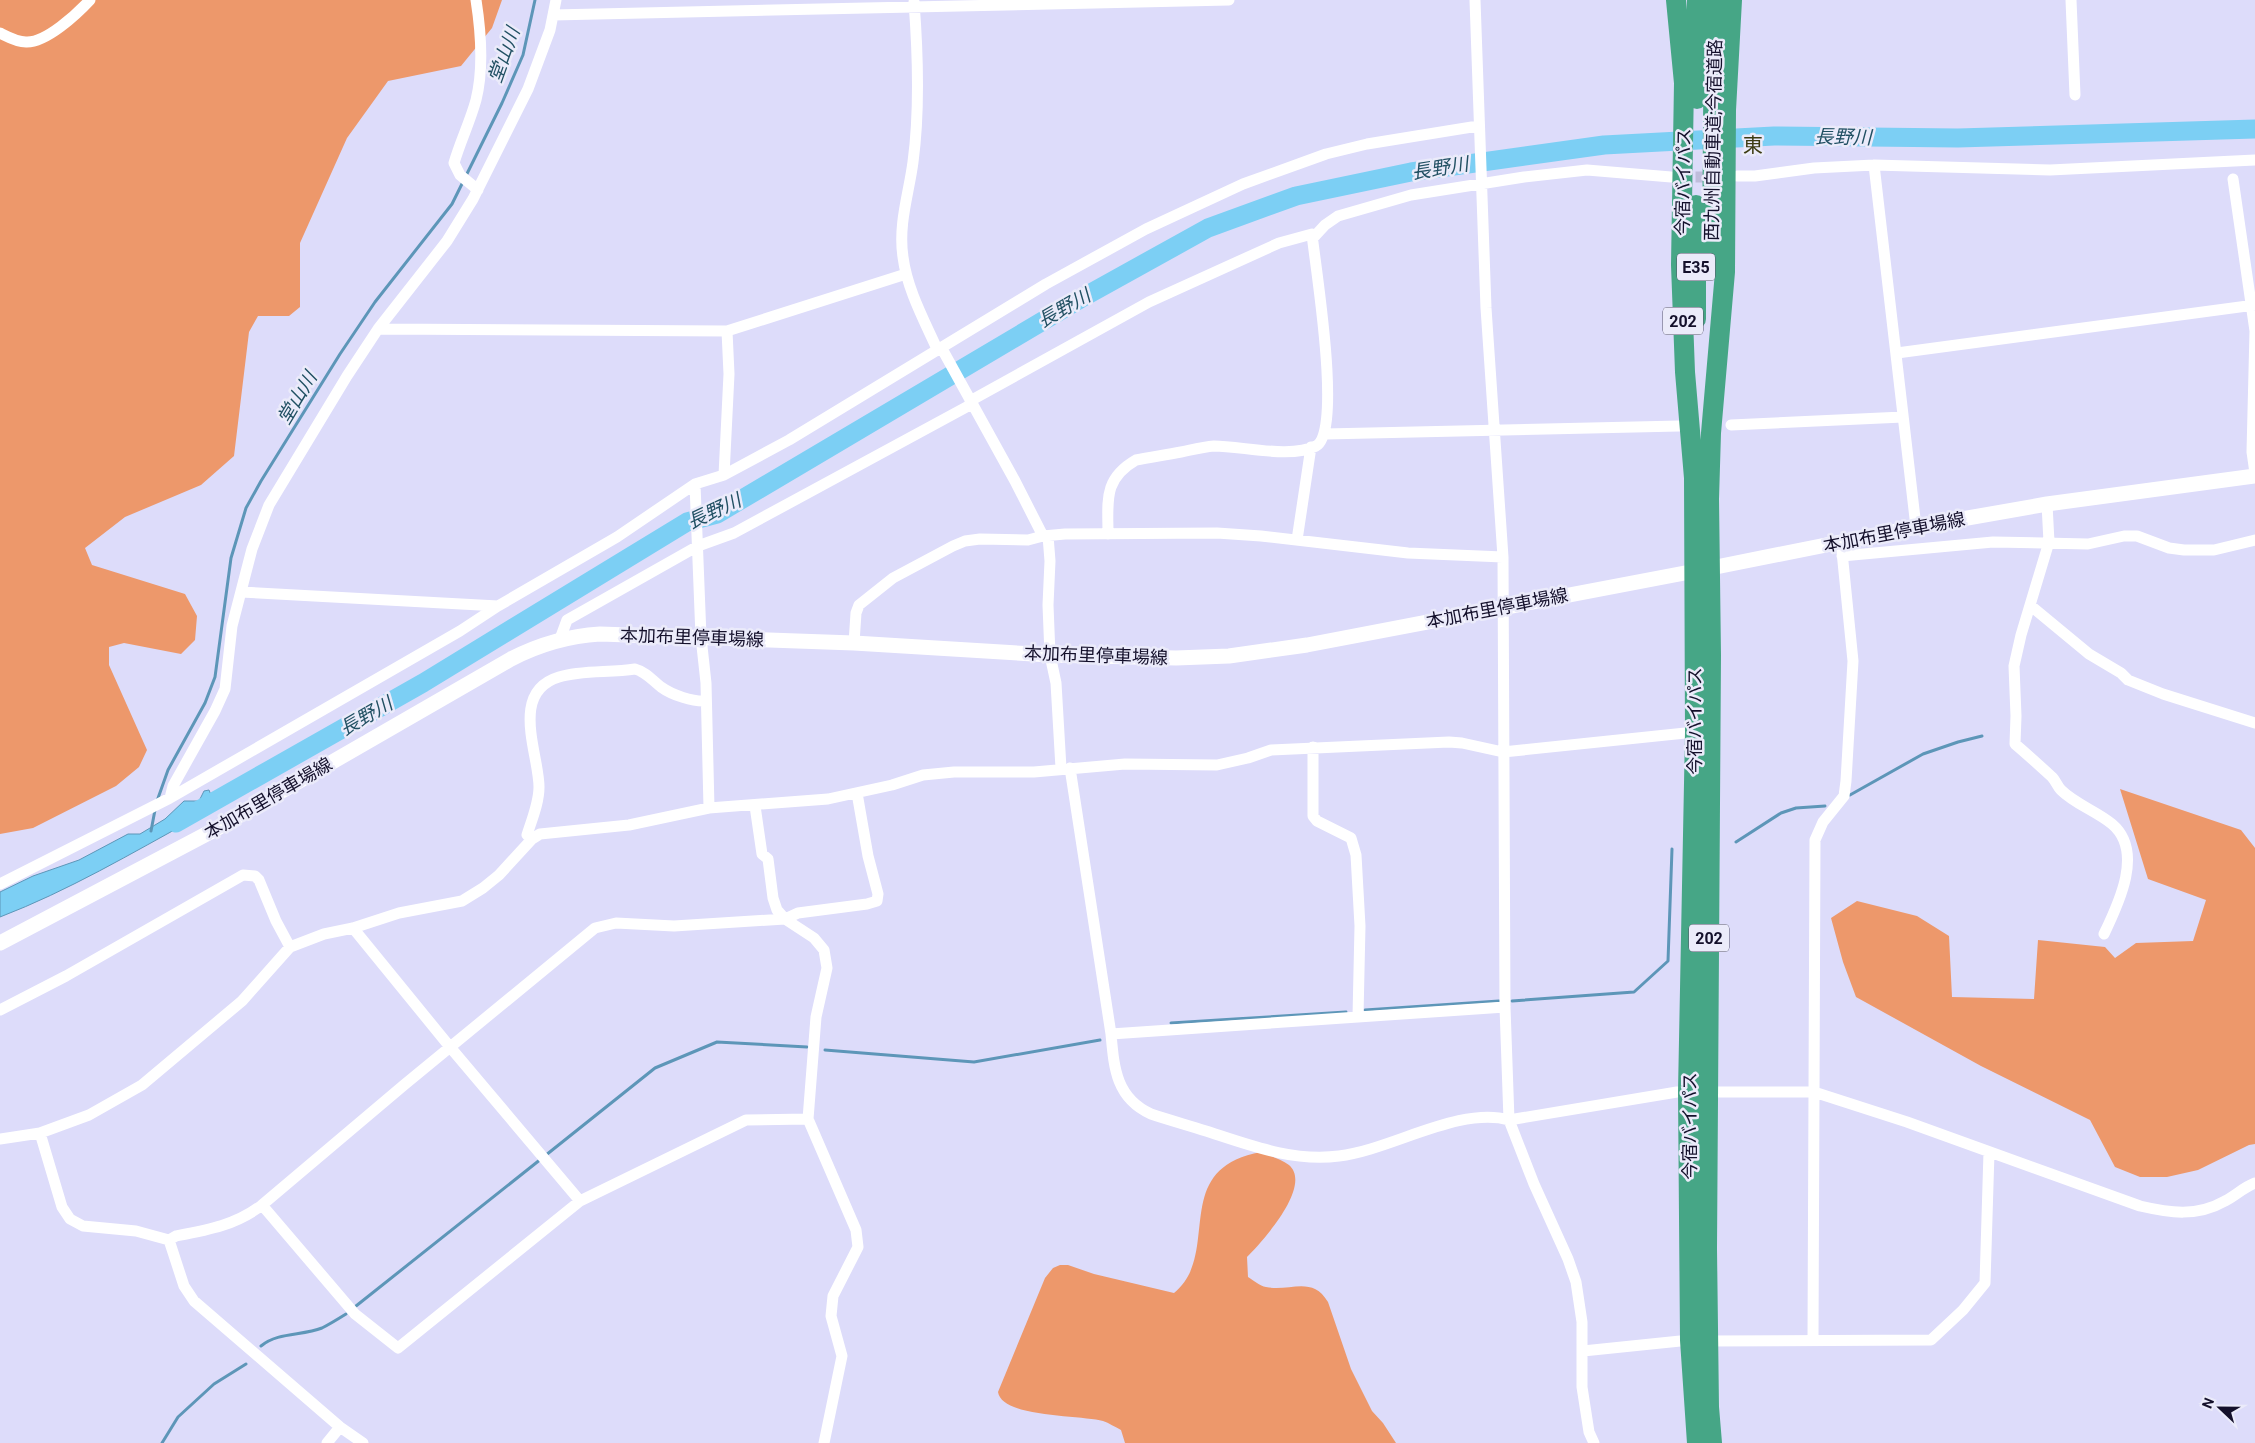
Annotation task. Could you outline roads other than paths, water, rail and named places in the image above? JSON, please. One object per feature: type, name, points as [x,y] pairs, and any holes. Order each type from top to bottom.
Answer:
[{"type":"highway","name":"今宿バイパス","points":[[1676,0],[1684,82],[1705,110],[1704,168],[1725,272],[1711,433],[1709,499],[1703,570],[1695,732],[1688,1092],[1699,1340],[1712,1443]]},
{"type":"highway","name":"西九州自動車道;今宿道路","points":[[1697,0],[1705,110]]},
{"type":"highway","name":"西九州自動車道;今宿道路","points":[[1705,110],[1714,0]]},
{"type":"highway","name":"今宿バイパス","points":[[1696,1443],[1709,1092],[1703,570],[1685,372],[1682,274],[1704,168],[1705,110],[1732,0]]},
{"type":"highway","name":"西九州自動車道;今宿道路","points":[[1704,168],[1705,370]]},
{"type":"highway","points":[[1705,370],[1711,433]]},
{"type":"highway","points":[[1694,478],[1705,370]]},
{"type":"main road","name":"本加布里停車場線","points":[[0,943],[216,829],[511,659],[535,646],[560,639],[600,634],[854,643],[1050,655],[1176,658],[1229,656],[1307,645],[1703,570],[1841,549],[1916,527],[2047,504],[2255,474]]},
{"type":"street","points":[[0,33],[16,40],[27,42],[40,39],[77,13],[90,0]]},
{"type":"street","points":[[476,0],[481,33],[479,80],[476,100],[454,163],[460,175],[478,190]]},
{"type":"street","points":[[170,798],[173,786],[215,711],[225,689],[232,626],[252,549],[269,505],[347,376],[378,329],[447,241],[478,190],[528,89],[545,45],[556,0]]},
{"type":"street","points":[[553,15],[914,4],[1229,0]]},
{"type":"street","points":[[1475,0],[1480,183],[1493,431],[1503,557],[1504,1006],[1509,1120],[1576,1282],[1582,1322],[1582,1387],[1589,1432],[1594,1443]]},
{"type":"street","points":[[2071,0],[2075,94]]},
{"type":"street","points":[[914,4],[916,120],[914,162],[905,204],[901,244],[906,274],[940,349],[1046,536],[1050,561],[1048,605],[1050,655],[1056,683],[1066,768],[1111,1034],[1114,1068],[1124,1091],[1137,1108],[1242,1144],[1312,1158],[1339,1156],[1382,1146],[1471,1118],[1509,1120],[1677,1092],[1814,1092],[1907,1122],[2140,1206],[2190,1213],[2202,1211],[2215,1207],[2255,1183]]},
{"type":"street","points":[[0,884],[170,798],[460,631],[498,606],[695,489],[789,440],[1099,254],[1146,229],[1243,184],[1326,154],[1367,144],[1478,126]]},
{"type":"street","points":[[1313,238],[1325,225],[1338,216],[1411,195],[1480,183],[1587,170],[1704,168],[1754,176],[1814,168],[1874,165],[2050,170],[2255,160]]},
{"type":"street","points":[[1874,165],[1916,527]]},
{"type":"street","points":[[2233,178],[2253,305],[2255,331],[2252,452],[2255,474]]},
{"type":"street","points":[[560,639],[567,620],[697,544],[734,533],[1149,302],[1279,243],[1312,234],[1328,382],[1328,409],[1325,434],[1318,445],[1311,448],[1279,452],[1213,446],[1136,460],[1125,466],[1115,476],[1110,488],[1108,534]]},
{"type":"street","points":[[378,329],[727,331],[906,274]]},
{"type":"street","points":[[1897,353],[2253,305]]},
{"type":"street","points":[[724,475],[729,374],[727,331]]},
{"type":"street","points":[[1731,424],[1903,417]]},
{"type":"street","points":[[1325,434],[1679,426]]},
{"type":"street","points":[[1297,540],[1311,448]]},
{"type":"street","points":[[695,489],[701,637],[706,700],[709,808]]},
{"type":"street","points":[[2047,504],[2049,542],[2021,635],[2014,666],[2015,744],[2054,779],[2060,789],[2111,823],[2120,831],[2125,841],[2127,863],[2122,894],[2104,934]]},
{"type":"street","points":[[854,643],[856,613],[859,605],[893,578],[965,541],[1028,540],[1046,536],[1108,534],[1217,533],[1408,553],[1503,557]]},
{"type":"street","points":[[1813,1340],[1814,840],[1823,822],[1844,796],[1852,679],[1850,620],[1841,549],[1993,542],[2088,544],[2124,536],[2137,536],[2169,548],[2214,550],[2255,540]]},
{"type":"street","points":[[241,592],[498,606]]},
{"type":"street","points":[[2031,606],[2089,654],[2121,673],[2128,680],[2163,694],[2255,723]]},
{"type":"street","points":[[532,838],[527,835],[538,800],[539,786],[530,733],[531,708],[541,688],[549,681],[569,675],[635,669],[643,671],[662,688],[700,701],[706,700]]},
{"type":"street","points":[[0,1139],[40,1133],[89,1115],[142,1084],[242,1000],[290,947],[324,934],[353,928],[399,913],[462,901],[499,875],[532,838],[540,834],[629,825],[709,808],[828,799],[892,785],[923,775],[954,772],[1034,772],[1125,764],[1217,765],[1248,758],[1271,750],[1449,742],[1503,752],[1695,732]]},
{"type":"street","points":[[1313,747],[1313,816],[1316,821],[1352,838],[1356,855],[1360,926],[1358,1016]]},
{"type":"street","points":[[40,1133],[62,1207],[70,1220],[83,1226],[136,1231],[169,1240],[176,1236],[232,1224],[262,1205],[595,928],[605,924],[616,923],[674,926],[785,919],[798,913],[877,901],[878,894],[868,856],[857,793]]},
{"type":"street","points":[[755,806],[762,854],[768,859],[773,898],[777,910],[785,919],[814,938],[824,950],[827,968],[816,1017],[808,1119],[859,1241],[858,1247],[833,1296],[831,1316],[842,1356],[824,1443]]},
{"type":"street","points":[[0,1010],[66,976],[242,875],[255,876],[260,880],[276,921],[290,947]]},
{"type":"street","points":[[353,928],[580,1201]]},
{"type":"street","points":[[1111,1034],[1504,1006]]},
{"type":"street","points":[[262,1205],[355,1314],[398,1348],[580,1201],[746,1120],[808,1119]]},
{"type":"street","points":[[1583,1351],[1699,1340],[1931,1340],[1963,1310],[1985,1283],[1989,1152]]},
{"type":"street","points":[[169,1240],[184,1286],[194,1301],[340,1427],[363,1443]]},
{"type":"street","points":[[327,1443],[340,1427]]},
{"type":"water","points":[[209,790],[213,800],[200,806],[196,818],[75,883],[0,917],[0,892],[33,876],[79,860],[128,834],[140,834],[165,819],[184,801],[199,801],[204,791]]},
{"type":"waterway","name":"堂山川","points":[[157,801],[168,770],[205,703],[215,677],[231,558],[246,508],[340,354],[375,302],[452,204],[502,103],[523,55],[535,0]]},
{"type":"waterway","name":"長野川","points":[[176,823],[423,683],[687,522],[717,514],[1080,299],[1208,228],[1296,196],[1411,172],[1604,145],[1774,136],[1958,138],[2255,129]]},
{"type":"waterway","points":[[1850,795],[1923,754],[1982,736]]},
{"type":"waterway","points":[[1736,842],[1781,813],[1796,808],[1825,806]]},
{"type":"waterway","name":"堂山川","points":[[151,831],[155,810]]},
{"type":"waterway","points":[[1512,1001],[1634,992],[1668,961],[1672,849]]},
{"type":"waterway","points":[[1365,1010],[1499,1001]]},
{"type":"waterway","points":[[1171,1023],[1346,1012]]},
{"type":"waterway","points":[[825,1050],[974,1062],[1100,1040]]},
{"type":"waterway","points":[[546,1155],[655,1068],[717,1042],[807,1047]]},
{"type":"waterway","points":[[356,1306],[541,1159]]},
{"type":"waterway","points":[[261,1346],[275,1338],[322,1328],[346,1314]]},
{"type":"waterway","points":[[162,1443],[178,1417],[214,1384],[246,1364]]},
{"type":"tunnel","points":[[1679,177],[1718,177]]},
{"type":"district","name":"東","points":[[1753,145]]}]
